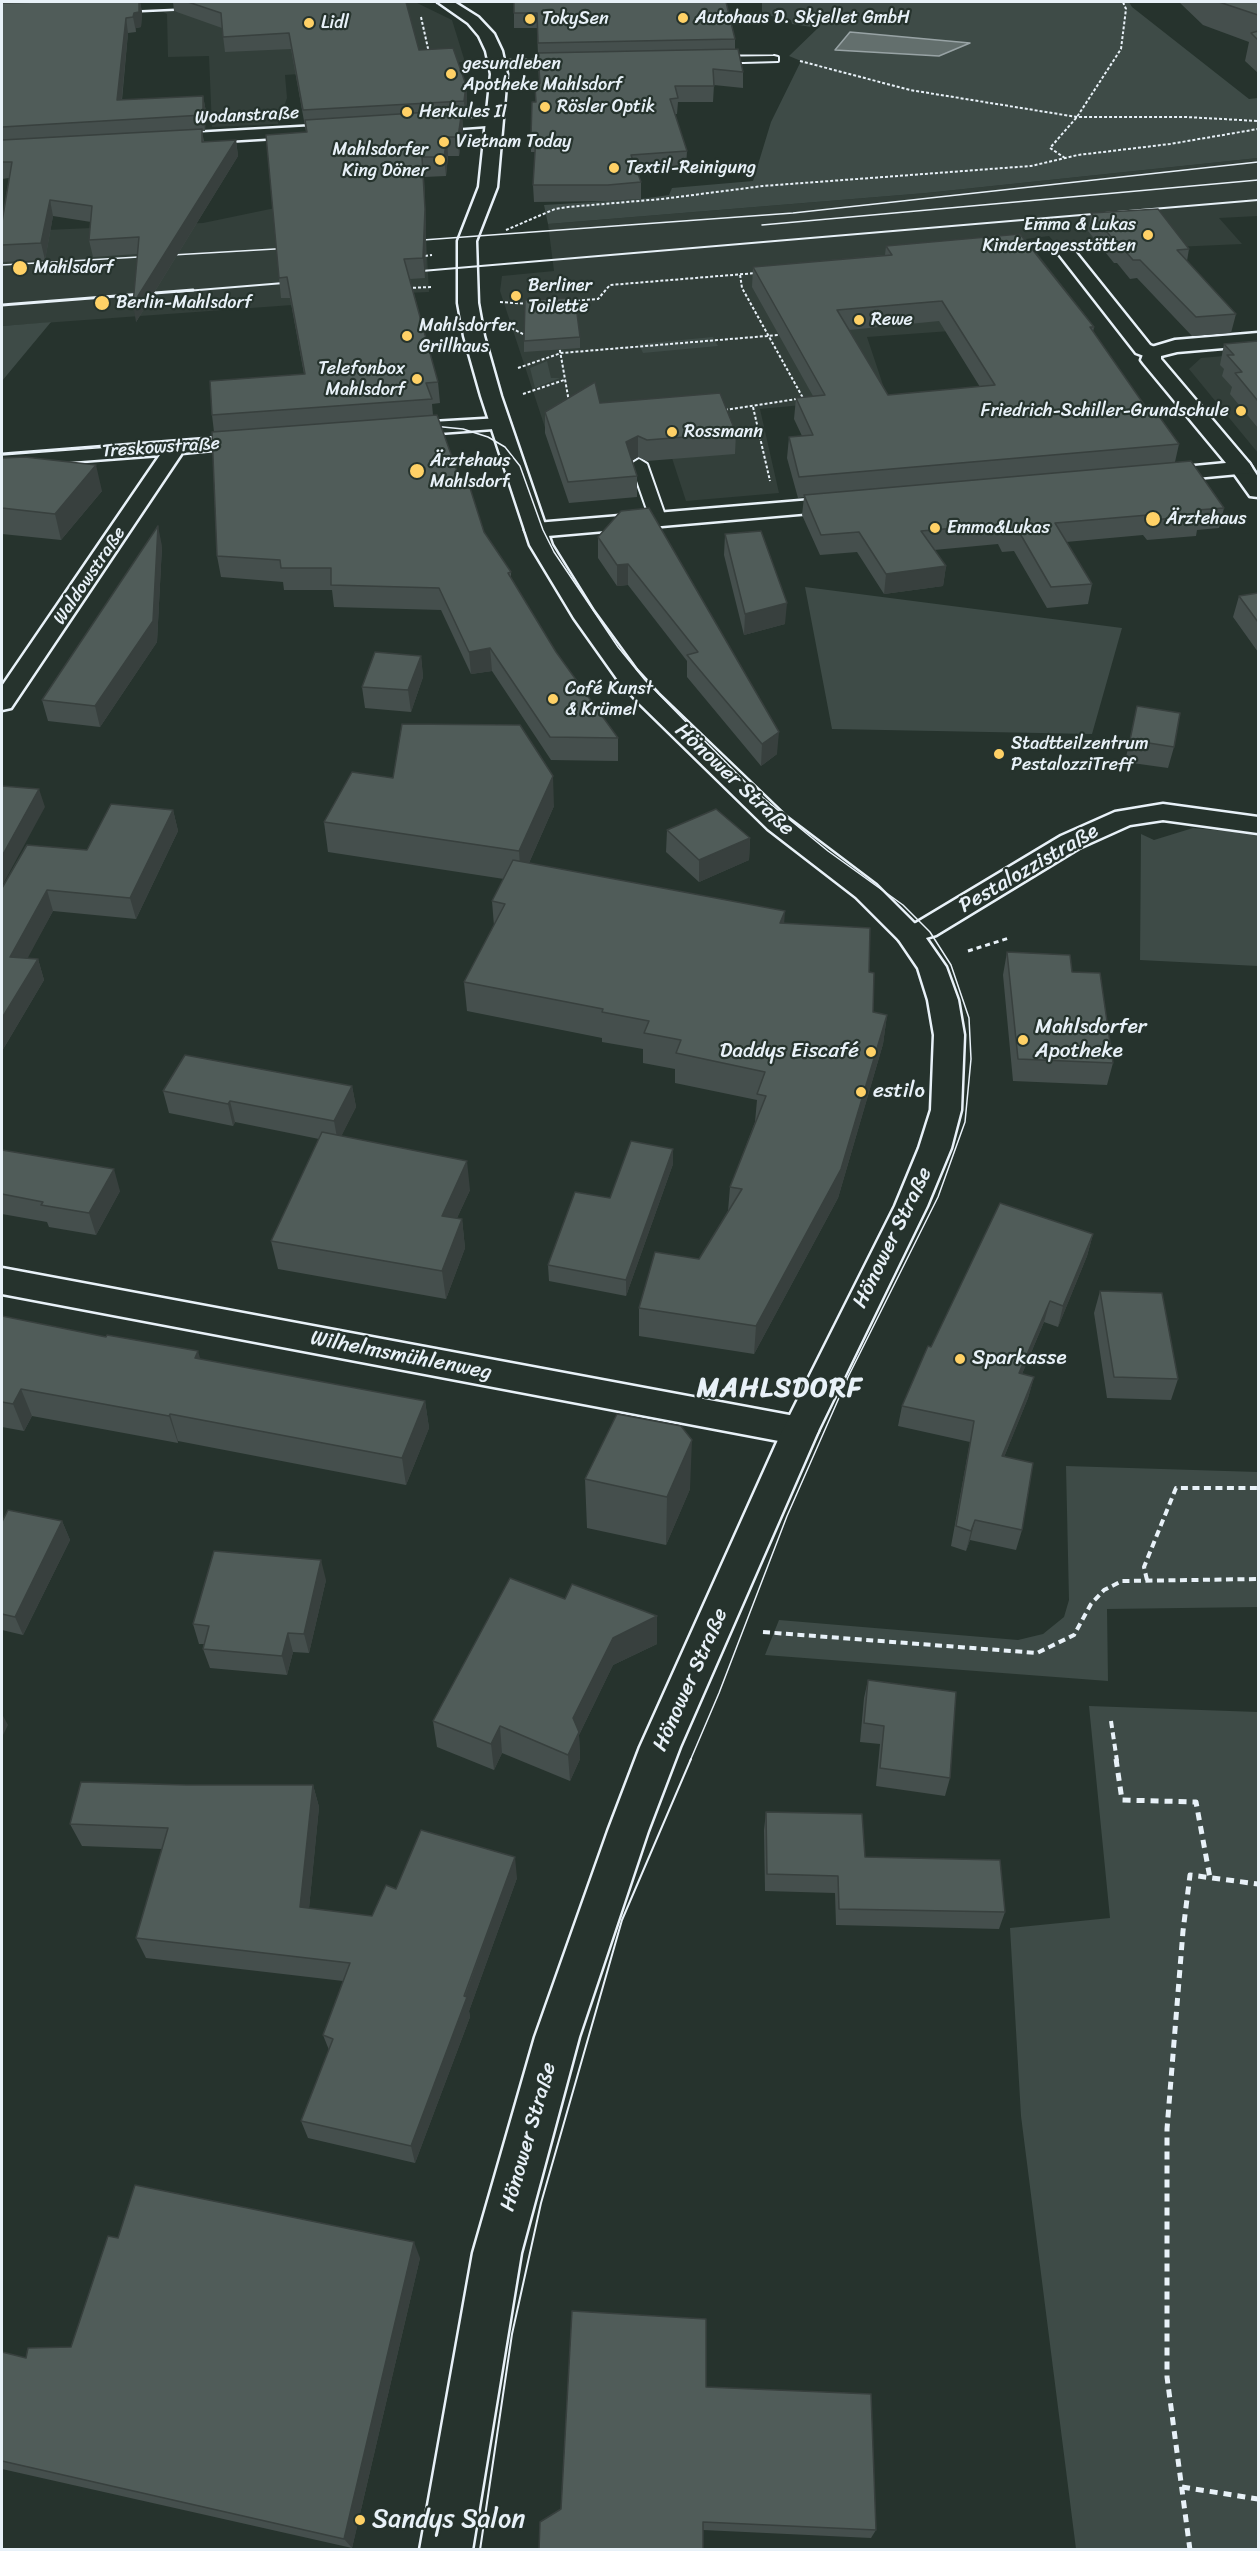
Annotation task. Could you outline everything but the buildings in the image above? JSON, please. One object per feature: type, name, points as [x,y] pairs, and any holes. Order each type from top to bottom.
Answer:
[{"type":"street","points":[[82,9],[232,2]]},
{"type":"street","name":"Hönower Straße","points":[[445,2],[474,20],[486,34]]},
{"type":"street","name":"Hönower Straße","points":[[446,2550],[497,2253],[557,2037],[630,1824],[660,1747],[691,1682],[800,1431],[910,1206],[935,1148],[946,1110],[949,1035],[943,1000],[932,967],[909,934],[866,891],[777,823],[649,699],[627,675],[582,613],[545,553],[500,424],[474,336],[468,303],[467,241],[489,187],[499,82],[497,64],[486,34],[484,16],[475,3]]},
{"type":"street","points":[[406,126],[494,122]]},
{"type":"street","name":"Wodanstraße","points":[[144,141],[373,128]]},
{"type":"street","points":[[1067,254],[1143,349],[1152,353],[1176,346],[1258,339]]},
{"type":"street","points":[[1152,353],[1151,360],[1258,491]]},
{"type":"street","points":[[374,432],[500,424]]},
{"type":"street","name":"Treskowstraße","points":[[2,461],[279,440]]},
{"type":"street","name":"Waldowstraße","points":[[2,703],[176,447]]},
{"type":"street","points":[[1137,477],[1241,468]]},
{"type":"street","points":[[536,530],[866,502]]},
{"type":"street","name":"Pestalozzistraße","points":[[909,934],[926,929],[1070,842],[1124,818],[1163,812],[1258,825]]},
{"type":"street","name":"Wilhelmsmühlenweg","points":[[2,1281],[800,1431]]},
{"type":"lane","points":[[691,60],[774,58]]},
{"type":"lane","points":[[497,64],[586,62]]},
{"type":"lane","points":[[639,464],[659,521]]},
{"type":"path","points":[[1065,158],[1050,148],[1077,117],[1121,49],[1126,9],[1123,2]]},
{"type":"path","points":[[420,12],[429,53]]},
{"type":"path","points":[[774,58],[801,61],[910,90],[1077,117],[1186,117],[1258,122]]},
{"type":"path","points":[[496,233],[555,209],[568,207],[662,199],[763,186],[1031,166],[1065,158],[1258,129]]},
{"type":"path","points":[[425,256],[432,255]]},
{"type":"path","points":[[565,302],[598,299],[610,285],[762,272]]},
{"type":"path","points":[[714,411],[803,398],[742,288],[740,274]]},
{"type":"path","points":[[408,288],[431,287]]},
{"type":"path","points":[[494,302],[535,304]]},
{"type":"path","points":[[507,326],[533,339]]},
{"type":"path","points":[[557,335],[571,411]]},
{"type":"path","points":[[518,368],[561,353],[779,335]]},
{"type":"path","points":[[550,344],[559,346]]},
{"type":"path","points":[[526,394],[564,380]]},
{"type":"path","points":[[753,407],[771,486]]},
{"type":"path","points":[[968,951],[1010,938]]},
{"type":"path","points":[[1146,1580],[1144,1567],[1176,1488],[1258,1488]]},
{"type":"path","points":[[763,1632],[1037,1653],[1074,1635],[1091,1604],[1104,1590],[1122,1581],[1258,1579]]},
{"type":"path","points":[[1111,1721],[1122,1800],[1196,1802],[1210,1878]]},
{"type":"path","points":[[1190,2550],[1167,2377],[1167,2129],[1183,1931],[1190,1875],[1258,1884]]},
{"type":"path","points":[[1182,2487],[1258,2499]]},
{"type":"shaded area","points":[[415,2],[452,20],[465,62],[285,75],[287,98],[278,124],[212,127],[209,56],[168,57],[167,14],[163,12]]},
{"type":"shaded area","points":[[762,2],[1129,2],[1132,7],[1249,99],[1258,98],[1258,158],[926,193],[548,224],[544,205],[641,199],[669,195],[672,188],[753,181],[771,122],[801,61],[789,56],[818,28],[792,24],[791,20],[762,14]]},
{"type":"shaded area","points":[[850,32],[970,43],[939,56],[835,50]]},
{"type":"shaded area","points":[[1258,158],[1258,216],[1219,218],[1242,244],[1063,252],[1049,236],[1026,239],[1090,321],[867,337],[887,397],[760,409],[779,493],[686,501],[671,455],[557,464],[500,291],[502,276],[554,271],[548,224],[926,193]]},
{"type":"shaded area","points":[[328,197],[425,217],[429,292],[337,296],[334,302],[2,326],[2,232],[203,223]]},
{"type":"shaded area","points":[[51,322],[2,381],[2,326]]},
{"type":"shaded area","points":[[713,337],[718,346],[643,353],[639,344]]},
{"type":"shaded area","name":"Friedrich-Schiller-Grundschule","points":[[1258,353],[1258,453],[1189,369],[1201,358]]},
{"type":"shaded area","points":[[547,361],[551,378],[560,378],[535,388],[530,368]]},
{"type":"shaded area","points":[[805,587],[1122,628],[1092,734],[832,729]]},
{"type":"shaded area","points":[[1193,828],[1258,834],[1258,966],[1140,960],[1141,834],[1154,840]]},
{"type":"shaded area","points":[[1066,1466],[1258,1472],[1258,1607],[1107,1609],[1108,1681],[765,1655],[779,1620],[1018,1640],[1043,1634],[1064,1617],[1069,1600]]},
{"type":"shaded area","points":[[1089,1706],[1258,1712],[1258,2549],[1076,2549],[1021,2116],[1010,1928],[1110,1918]]},
{"type":"tram line","points":[[409,241],[793,213],[1258,162]]},
{"type":"tram line","points":[[762,225],[1258,180]]},
{"type":"tram line","points":[[2,265],[292,248]]},
{"type":"tram line","points":[[423,425],[463,429],[488,437],[505,447],[520,466],[543,530],[554,552],[618,647],[645,680],[751,788],[828,851],[903,905],[930,932],[951,965],[969,1018],[971,1059],[965,1122],[938,1197],[849,1375],[787,1516],[719,1693],[690,1761]]},
{"type":"tram line","points":[[2,455],[229,438]]},
{"type":"tram line","points":[[480,2550],[512,2334],[541,2203],[622,1920],[691,1759]]},
{"type":"railway","points":[[410,272],[1258,200]]},
{"type":"railway","points":[[174,292],[296,282]]},
{"type":"railway","points":[[2,305],[193,290]]},
{"type":"place","name":"Autohaus D. Skjellet GmbH","points":[[683,18]]},
{"type":"place","name":"TokySen","points":[[530,19]]},
{"type":"place","name":"Lidl","points":[[309,23]]},
{"type":"place","name":"gesundleben Apotheke Mahlsdorf","points":[[451,74]]},
{"type":"place","name":"Rösler Optik","points":[[545,107]]},
{"type":"place","name":"Herkules II","points":[[407,112]]},
{"type":"place","name":"Vietnam Today","points":[[444,142]]},
{"type":"place","name":"Mahlsdorfer King Döner","points":[[440,160]]},
{"type":"place","name":"Textil-Reinigung","points":[[614,168]]},
{"type":"place","name":"Emma & Lukas Kindertagesstätten","points":[[1148,235]]},
{"type":"place","name":"Mahlsdorf","points":[[20,268]]},
{"type":"place","name":"Berliner Toilette","points":[[516,296]]},
{"type":"place","name":"Berlin-Mahlsdorf","points":[[102,303]]},
{"type":"place","name":"Rewe","points":[[859,320]]},
{"type":"place","name":"Mahlsdorfer Grillhaus","points":[[407,336]]},
{"type":"place","name":"Telefonbox Mahlsdorf","points":[[417,379]]},
{"type":"place","name":"Friedrich-Schiller-Grundschule","points":[[1241,411]]},
{"type":"place","name":"Rossmann","points":[[672,432]]},
{"type":"place","name":"Ärztehaus Mahlsdorf","points":[[417,471]]},
{"type":"place","name":"Ärztehaus","points":[[1153,519]]},
{"type":"place","name":"Emma&Lukas","points":[[935,528]]},
{"type":"place","name":"Café Kunst & Krümel","points":[[553,699]]},
{"type":"place","name":"Stadtteilzentrum PestalozziTreff","points":[[999,754]]},
{"type":"place","name":"Mahlsdorfer Apotheke","points":[[1023,1040]]},
{"type":"place","name":"Daddys Eiscafé","points":[[871,1052]]},
{"type":"place","name":"estilo","points":[[861,1092]]},
{"type":"place","name":"Sparkasse","points":[[960,1359]]},
{"type":"place","name":"Sandys Salon","points":[[360,2520]]},
{"type":"district","name":"MAHLSDORF","points":[[780,1389]]}]
